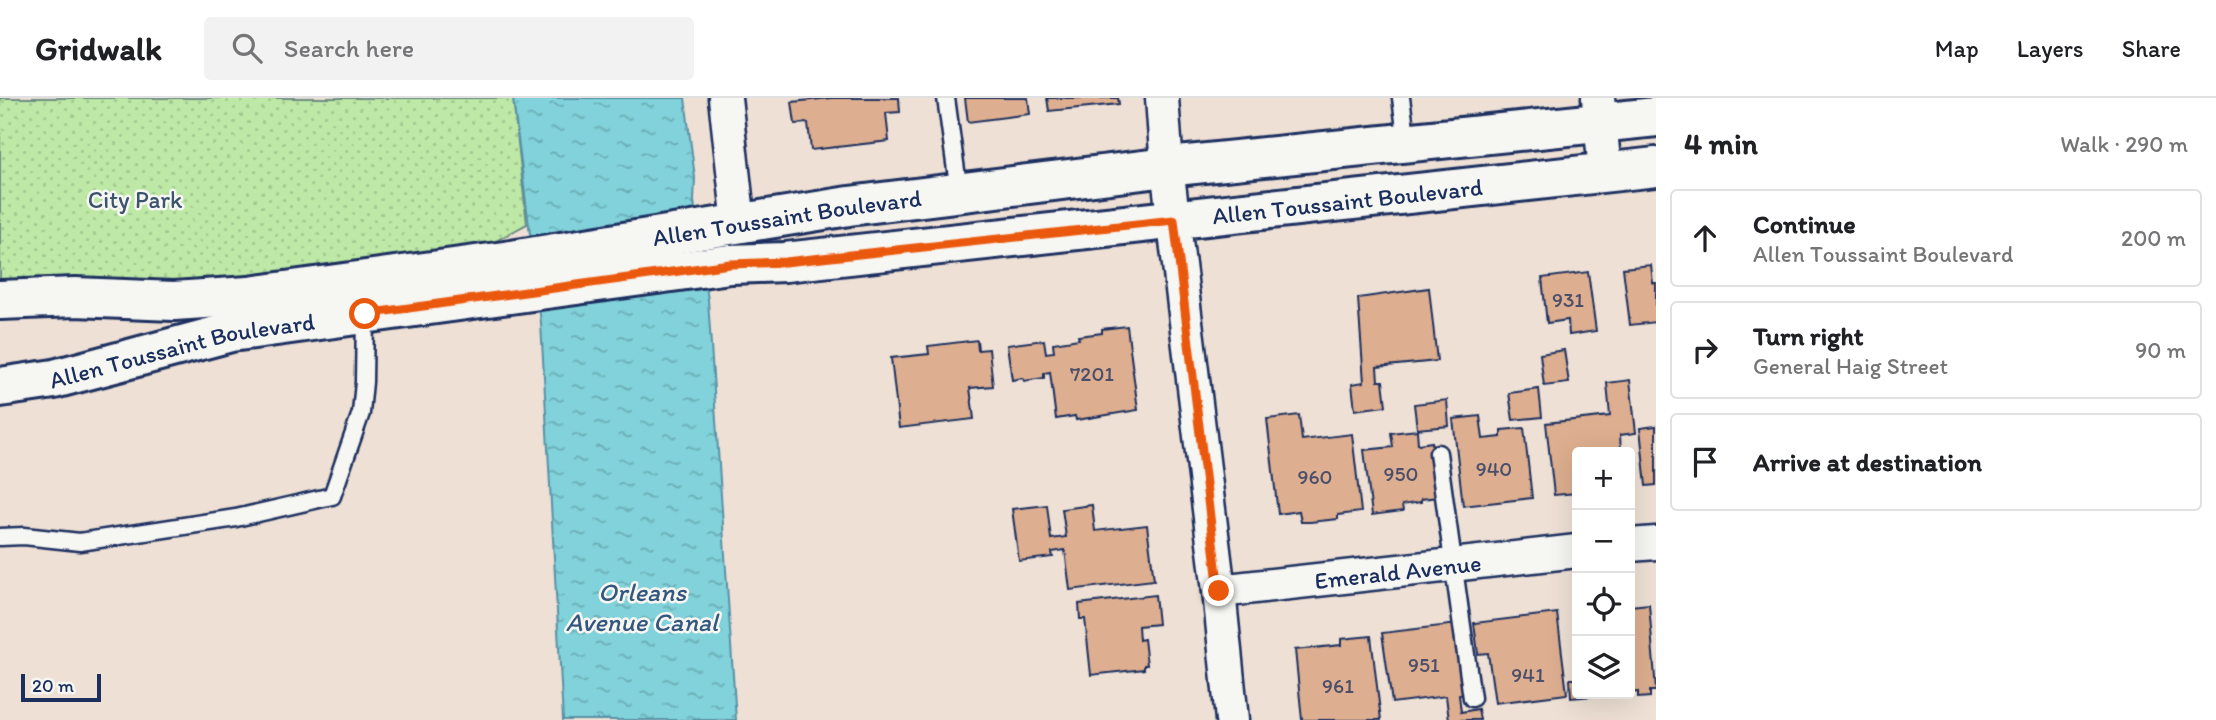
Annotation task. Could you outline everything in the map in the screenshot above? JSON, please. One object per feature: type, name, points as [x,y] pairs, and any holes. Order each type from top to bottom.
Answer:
[{"type":"main road","name":"Allen Toussaint Boulevard","points":[[0,387],[54,379],[231,332],[365,314],[507,277],[732,225],[959,192],[1167,167],[1407,143],[1599,110],[1656,117]]},
{"type":"main road","name":"Allen Toussaint Boulevard","points":[[0,300],[75,298],[174,301],[507,277],[785,262],[1656,166]]},
{"type":"main road","points":[[895,200],[901,249]]},
{"type":"street","points":[[725,98],[732,225]]},
{"type":"street","points":[[1163,98],[1167,167],[1219,591],[1232,720]]},
{"type":"street","points":[[1654,98],[1656,117]]},
{"type":"street","points":[[1599,110],[1605,172]]},
{"type":"street","points":[[1635,545],[1656,543]]},
{"type":"street","name":"Emerald Avenue","points":[[1219,591],[1572,551]]},
{"type":"lane","points":[[946,98],[959,192]]},
{"type":"lane","points":[[1401,98],[1407,143]]},
{"type":"lane","points":[[0,537],[24,536],[80,542],[236,518],[331,496],[361,413],[365,314]]},
{"type":"lane","points":[[1438,453],[1472,698]]},
{"type":"green space","name":"City Park","points":[[0,98],[513,98],[527,224],[443,270],[0,300]]},
{"type":"water","name":"Orleans Avenue Canal","points":[[513,98],[685,98],[695,178],[694,201],[708,300],[736,720],[563,720],[541,323]]},
{"type":"building","points":[[831,98],[899,98],[900,112],[886,113],[889,141],[811,150],[808,123],[795,124],[792,102]]},
{"type":"building","points":[[965,98],[1028,98],[1030,114],[968,122]]},
{"type":"building","points":[[1047,98],[1118,98],[1119,104],[1049,111]]},
{"type":"building","points":[[1651,265],[1653,283],[1656,283],[1656,322],[1630,325],[1623,268]]},
{"type":"building","points":[[1588,272],[1596,331],[1569,335],[1568,320],[1547,323],[1542,278]]},
{"type":"building","points":[[1429,288],[1437,361],[1377,367],[1378,381],[1383,381],[1386,406],[1355,410],[1352,384],[1364,382],[1358,298]]},
{"type":"building","points":[[1127,326],[1138,410],[1076,420],[1075,416],[1056,419],[1050,372],[1044,373],[1044,378],[1012,380],[1007,345],[1044,340],[1046,353],[1054,352],[1053,343],[1102,333],[1102,329]]},
{"type":"building","points":[[977,340],[978,350],[989,349],[993,386],[970,388],[974,419],[899,428],[891,358],[929,354],[928,346]]},
{"type":"building","points":[[1564,350],[1569,383],[1544,386],[1540,354]]},
{"type":"building","points":[[1630,380],[1636,433],[1620,435],[1621,447],[1572,447],[1572,493],[1554,495],[1546,423],[1610,416],[1607,383]]},
{"type":"building","points":[[1539,389],[1542,417],[1513,420],[1509,393]]},
{"type":"building","points":[[1447,400],[1449,426],[1417,429],[1414,404]]},
{"type":"building","points":[[1299,415],[1302,440],[1352,434],[1361,512],[1338,515],[1338,519],[1310,522],[1301,522],[1299,511],[1278,514],[1267,419]]},
{"type":"building","points":[[1480,416],[1483,439],[1501,437],[1501,430],[1524,428],[1532,498],[1463,506],[1453,419]]},
{"type":"building","points":[[1656,426],[1656,485],[1646,486],[1640,428]]},
{"type":"building","points":[[1417,430],[1418,444],[1432,442],[1438,497],[1402,505],[1403,511],[1372,515],[1364,450],[1393,447],[1391,433]]},
{"type":"building","points":[[1047,505],[1051,539],[1066,537],[1062,509],[1092,505],[1095,531],[1147,525],[1154,580],[1070,590],[1065,550],[1052,552],[1053,557],[1019,561],[1012,509]]},
{"type":"building","points":[[1155,595],[1158,624],[1138,626],[1139,640],[1144,639],[1147,665],[1144,665],[1144,669],[1091,675],[1085,619],[1080,619],[1079,604]]},
{"type":"building","points":[[1649,604],[1656,691],[1650,691],[1650,697],[1638,698],[1638,692],[1635,692],[1635,605]]},
{"type":"building","points":[[1557,613],[1567,694],[1495,703],[1488,653],[1478,654],[1474,623]]},
{"type":"building","points":[[1457,624],[1466,694],[1459,695],[1461,712],[1478,709],[1480,720],[1449,720],[1446,696],[1392,703],[1382,633]]},
{"type":"building","points":[[1371,636],[1381,720],[1302,720],[1295,650],[1341,645],[1341,639]]},
{"type":"route","points":[[365,314],[730,264],[785,262],[1174,220],[1219,591]]}]
